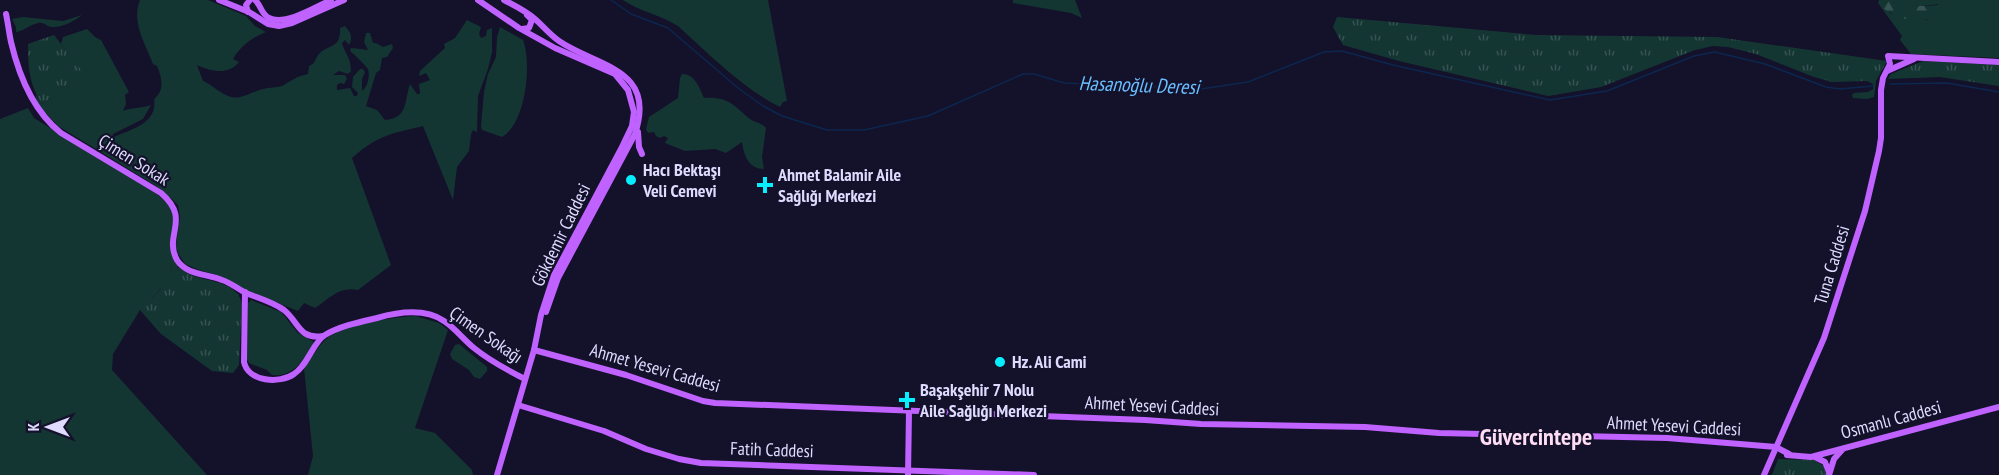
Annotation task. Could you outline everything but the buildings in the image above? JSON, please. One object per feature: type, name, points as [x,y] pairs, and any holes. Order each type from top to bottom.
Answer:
[{"type":"main road","points":[[219,0],[249,12],[268,24],[286,25],[344,0]]},
{"type":"main road","points":[[249,0],[246,7],[249,12]]},
{"type":"main road","points":[[255,0],[267,17],[278,20],[286,20],[331,0]]},
{"type":"main road","points":[[478,0],[519,28],[555,48],[610,72],[623,81],[631,97],[634,112],[624,150]]},
{"type":"main road","points":[[504,0],[536,20],[560,42],[615,68],[624,75],[634,88],[637,98],[639,147],[642,154]]},
{"type":"main road","points":[[249,12],[257,12],[260,6]]},
{"type":"main road","points":[[517,7],[531,18],[532,22],[528,28],[519,28]]},
{"type":"main road","name":"Çimen Sokak","points":[[6,14],[10,40],[33,102],[43,116],[61,133],[161,193],[172,203],[176,214],[173,245],[176,258],[181,264],[187,269],[225,281],[282,308],[300,330],[314,338],[323,336]]},
{"type":"main road","name":"Tuna Caddesi","points":[[1764,475],[1824,338],[1865,211],[1880,151],[1881,90],[1882,81],[1890,64],[1888,56],[1915,58]]},
{"type":"main road","points":[[1887,71],[1915,58],[1999,62]]},
{"type":"main road","points":[[624,150],[638,125]]},
{"type":"main road","name":"Gökdemir Caddesi","points":[[497,475],[554,275],[624,150]]},
{"type":"main road","points":[[245,292],[243,356],[245,366],[253,374],[268,380],[284,380],[305,364],[323,336]]},
{"type":"main road","name":"Çimen Sokağı","points":[[323,336],[379,317],[417,312],[442,320],[488,358],[505,370],[525,379]]},
{"type":"main road","name":"Ahmet Yesevi Caddesi","points":[[534,350],[626,375],[703,401],[1201,424],[1365,427],[1439,433],[1667,438],[1776,447]]},
{"type":"main road","name":"Fatih Caddesi","points":[[518,405],[604,431],[646,449],[701,463],[1034,475]]},
{"type":"main road","name":"Osmanlı Caddesi","points":[[1787,454],[1811,457],[1999,407]]},
{"type":"main road","points":[[908,472],[909,412]]},
{"type":"main road","points":[[1781,437],[1781,445],[1787,454]]},
{"type":"main road","points":[[1776,447],[1787,454]]},
{"type":"main road","points":[[1829,474],[1834,459],[1843,449]]},
{"type":"main road","points":[[1772,458],[1787,454]]},
{"type":"main road","points":[[1811,457],[1825,462],[1829,474]]},
{"type":"green space","points":[[140,0],[208,0],[246,16],[255,26],[266,32],[243,46],[233,59],[239,62],[230,69],[219,71],[197,65],[203,81],[223,94],[235,98],[282,86],[297,77],[308,74],[309,66],[319,54],[339,40],[340,28],[345,26],[350,33],[351,40],[349,45],[345,40],[342,43],[350,62],[351,71],[348,74],[339,71],[333,75],[345,75],[347,79],[344,84],[337,85],[337,90],[350,88],[354,96],[357,96],[358,93],[352,87],[353,77],[360,69],[363,69],[365,72],[362,79],[362,91],[367,84],[369,72],[366,66],[350,51],[351,48],[368,50],[364,42],[366,33],[370,33],[373,43],[383,47],[392,44],[393,48],[387,57],[382,58],[380,70],[376,73],[366,106],[377,110],[385,120],[392,119],[401,113],[406,103],[410,84],[417,94],[420,94],[419,84],[430,80],[426,73],[419,76],[420,71],[445,48],[444,44],[455,38],[467,20],[481,27],[479,34],[481,38],[486,36],[487,30],[492,28],[492,52],[478,96],[477,132],[473,130],[469,151],[457,167],[453,200],[423,126],[377,140],[352,158],[391,265],[358,290],[340,292],[315,308],[304,303],[298,311],[243,289],[220,276],[185,264],[176,245],[180,217],[178,205],[155,185],[58,126],[39,106],[35,94],[42,104],[85,76],[61,44],[63,37],[87,29],[101,40],[129,92],[125,95],[126,104],[123,111],[151,105],[143,119],[113,134],[112,138],[147,120],[152,114],[154,99],[160,92],[162,84],[157,66],[153,64],[138,24]]},
{"type":"green space","points":[[623,0],[768,0],[787,101],[783,102],[780,107],[766,99],[726,70],[678,26]]},
{"type":"green space","points":[[1013,0],[1075,0],[1082,18],[1071,13],[1013,3]]},
{"type":"green space","points":[[1879,0],[1943,7],[1930,18],[1911,20],[1884,9],[1878,3]]},
{"type":"green space","points":[[1892,0],[1999,0],[1999,58],[1911,54],[1900,40],[1902,36],[1878,3],[1891,14],[1927,20],[1938,4],[1908,5],[1892,2]]},
{"type":"green space","points":[[82,15],[72,22],[59,26],[51,27],[38,23],[16,32],[12,19],[23,17],[63,21]]},
{"type":"green space","points":[[1337,17],[1536,35],[1717,37],[1887,61],[1876,81],[1874,97],[1867,99],[1853,98],[1852,95],[1873,89],[1873,84],[1867,81],[1832,82],[1756,54],[1713,46],[1695,50],[1601,87],[1548,96],[1399,61],[1343,45],[1333,27]]},
{"type":"green space","points":[[500,27],[523,40],[527,63],[522,106],[510,130],[502,137],[482,130],[481,126],[484,92],[488,74],[496,57]]},
{"type":"green space","points":[[54,35],[86,76],[42,104],[34,90],[30,75],[28,44]]},
{"type":"green space","points":[[1923,61],[1999,65],[1999,86],[1940,77],[1888,79],[1891,74]]},
{"type":"green space","points":[[682,74],[693,79],[704,98],[725,100],[766,128],[762,157],[764,169],[755,167],[748,161],[742,142],[726,153],[715,149],[685,151],[665,143],[668,138],[664,136],[660,138],[654,132],[648,133],[646,129],[649,117],[678,98]]},
{"type":"green space","points":[[28,108],[34,118],[157,194],[171,209],[174,224],[171,245],[174,259],[179,267],[172,267],[169,280],[140,310],[113,354],[112,370],[207,475],[0,475],[0,119]]},
{"type":"green space","points":[[172,267],[229,287],[239,297],[242,304],[239,365],[233,373],[212,371],[161,334],[140,310],[164,285]]},
{"type":"green space","points":[[251,300],[281,312],[298,333],[314,342],[298,366],[286,374],[272,375],[247,360],[248,303]]},
{"type":"green space","points":[[415,316],[439,323],[448,330],[415,428],[435,433],[472,470],[473,475],[308,475],[313,456],[304,368],[318,347],[332,335],[354,326]]},
{"type":"green space","points":[[459,344],[487,367],[487,371],[480,379],[474,377],[469,370],[452,359],[450,354],[455,345]]},
{"type":"green space","points":[[1778,459],[1814,460],[1824,466],[1826,475],[1772,475]]},
{"type":"waterway","name":"Hasanoğlu Deresi","points":[[611,0],[631,14],[668,28],[738,88],[763,106],[782,116],[827,130],[864,130],[928,116],[1023,74],[1034,74],[1064,83],[1201,89],[1248,82],[1324,52],[1342,51],[1393,65],[1550,100],[1607,91],[1694,56],[1715,52],[1765,64],[1826,87],[1840,89],[1873,86]]},
{"type":"waterway","name":"Hasanoğlu Deresi","points":[[1890,84],[1947,83],[1999,92]]},
{"type":"place","name":"Hacı Bektaşı Veli Cemevi","points":[[631,180]]},
{"type":"place","name":"Ahmet Balamir Aile Sağlığı Merkezi","points":[[765,185]]},
{"type":"place","name":"Hz. Ali Cami","points":[[1000,362]]},
{"type":"place","name":"Başakşehir 7 Nolu Aile Sağlığı Merkezi","points":[[907,400]]},
{"type":"district","name":"Güvercintepe","points":[[1536,437]]}]
